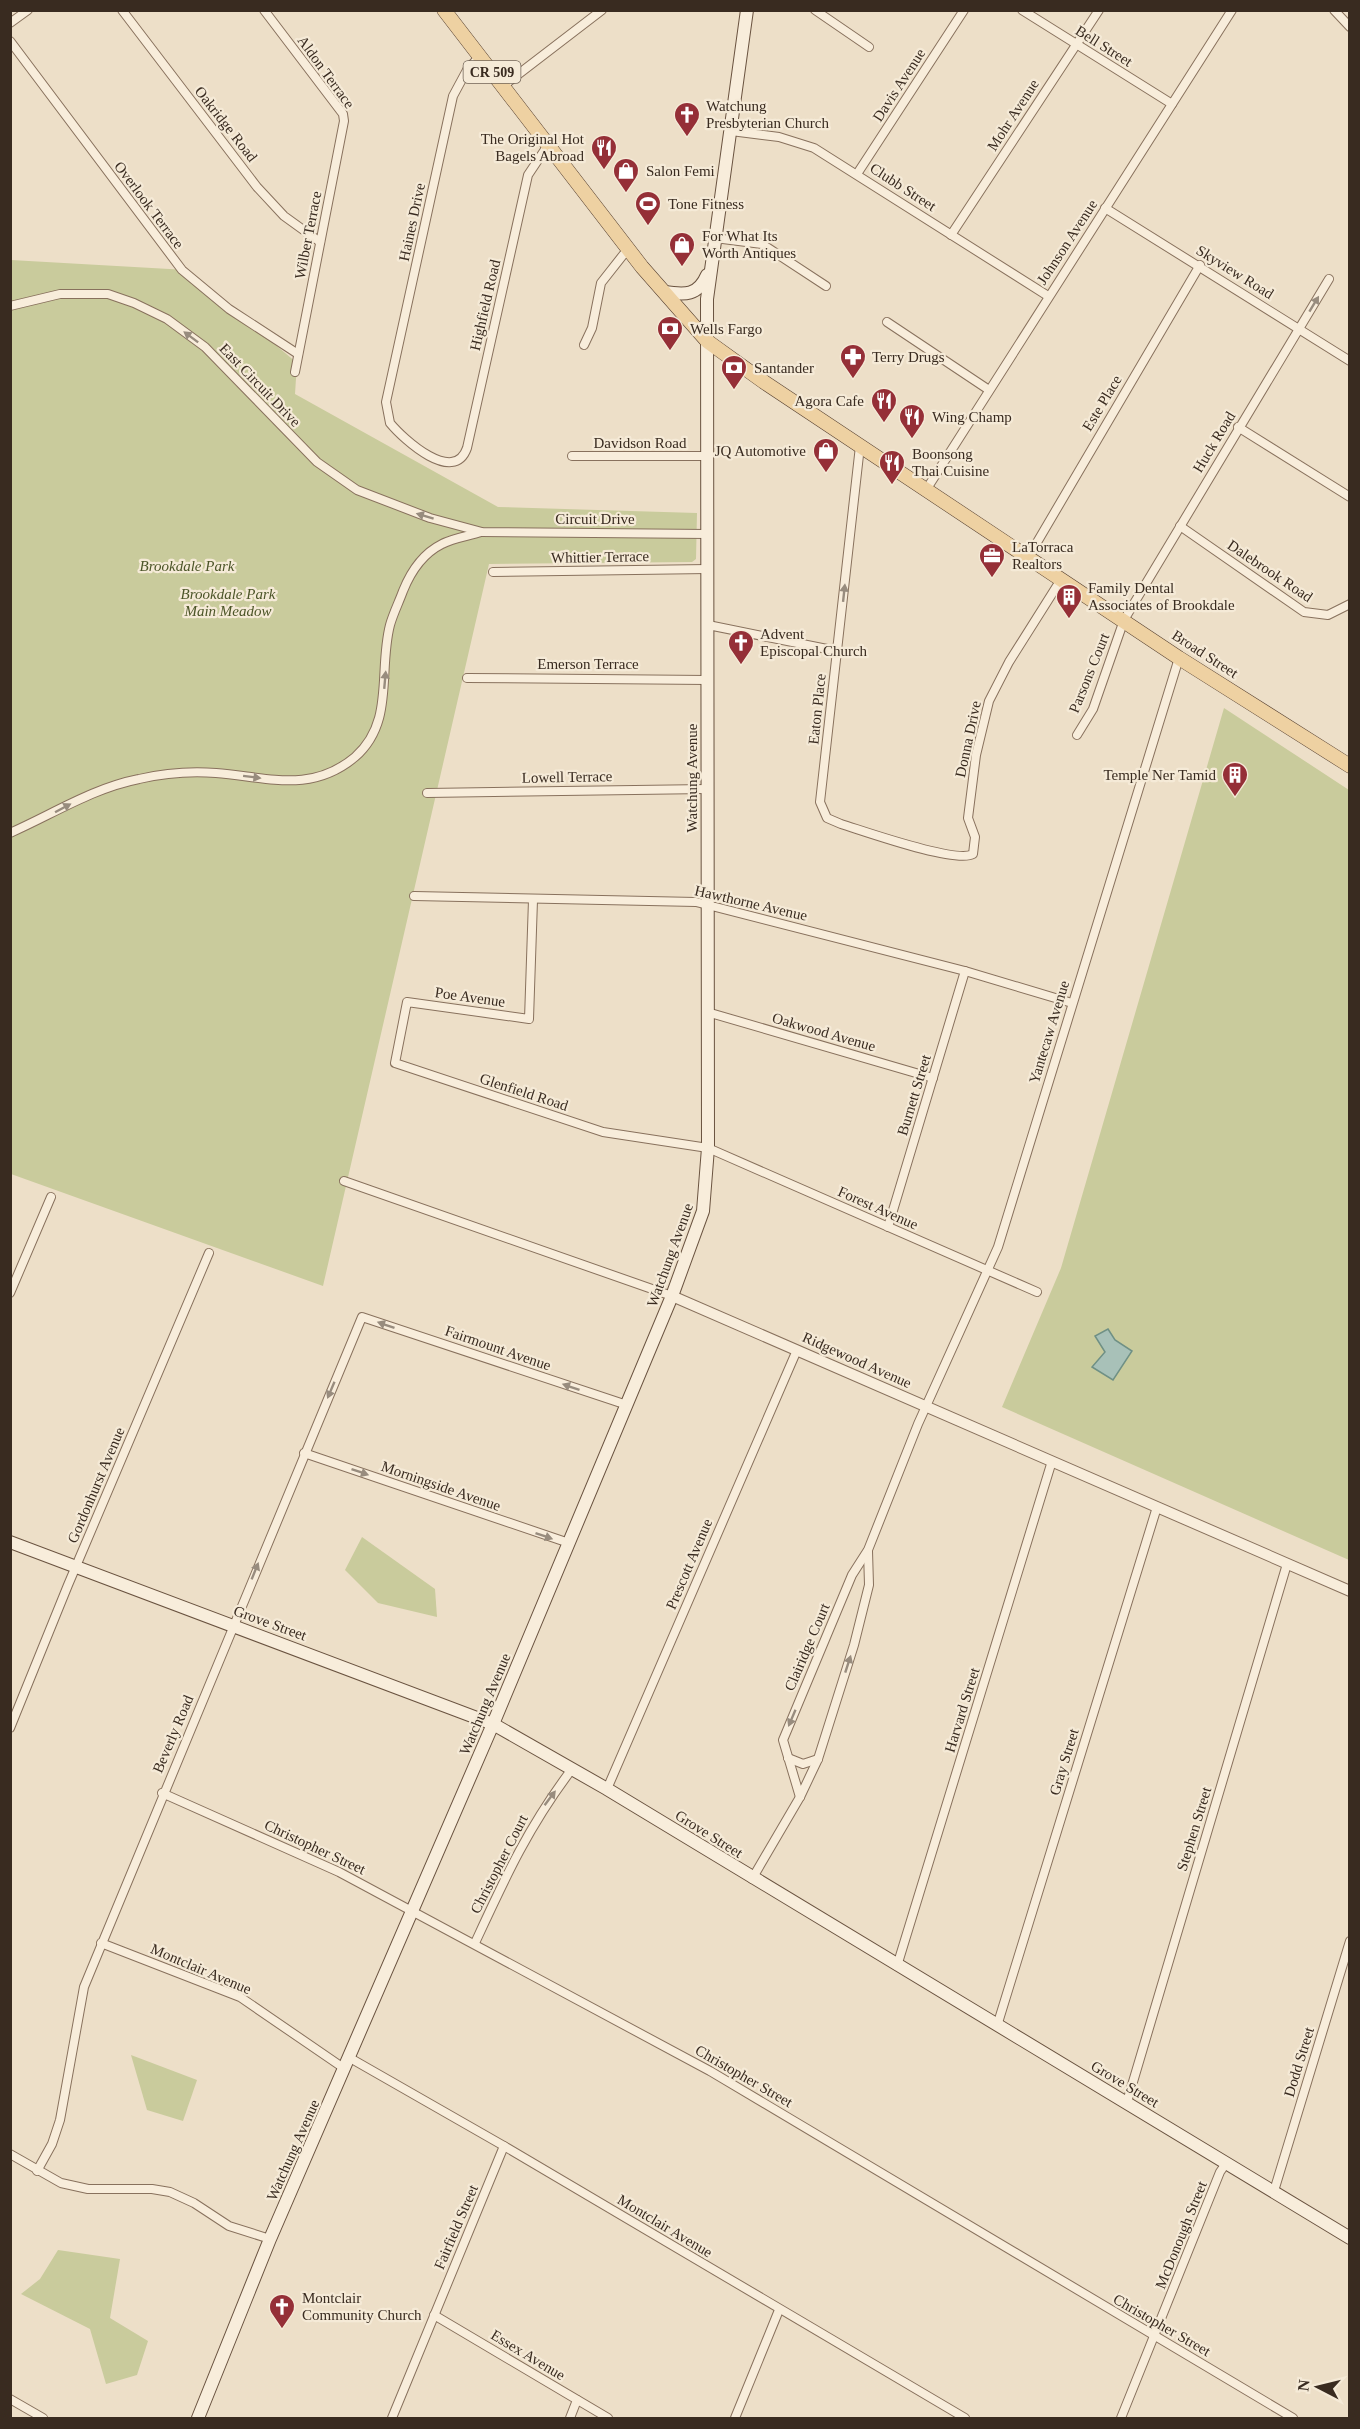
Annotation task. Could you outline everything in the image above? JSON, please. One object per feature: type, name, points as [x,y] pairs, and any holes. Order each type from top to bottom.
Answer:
[{"type":"main road","name":"Broad Street","points":[[444,10],[627,250],[707,341],[860,446],[1029,556],[1179,658],[1350,766]]},
{"type":"main road","name":"Watchung Avenue","points":[[198,2418],[270,2239],[494,1724],[672,1296],[703,1211],[707,1189],[708,1148],[707,341],[711,266],[747,10]]},
{"type":"main road","points":[[664,292],[691,294],[701,288],[711,266]]},
{"type":"main road","name":"Grove Street","points":[[10,1542],[494,1724],[607,1789],[752,1879],[1227,2162],[1350,2238]]},
{"type":"street","points":[[10,23],[28,10]]},
{"type":"street","name":"Oakridge Road","points":[[122,10],[257,187],[284,216],[320,242]]},
{"type":"street","name":"Aldon Terrace","points":[[264,10],[343,114],[344,121]]},
{"type":"street","points":[[503,86],[590,14],[602,10]]},
{"type":"street","points":[[814,10],[869,47]]},
{"type":"street","name":"Davis Avenue","points":[[857,174],[964,10]]},
{"type":"street","name":"Bell Street","points":[[1022,10],[1172,104]]},
{"type":"street","name":"Mohr Avenue","points":[[951,235],[1099,10]]},
{"type":"street","name":"Johnson Avenue","points":[[926,490],[1232,10]]},
{"type":"street","points":[[1334,10],[1350,27]]},
{"type":"street","name":"Overlook Terrace","points":[[10,41],[182,270],[229,309],[298,354]]},
{"type":"street","name":"Haines Drive","points":[[446,463],[430,457],[394,429],[387,418],[386,402],[453,96],[467,70],[480,56]]},
{"type":"street","name":"Wilber Terrace","points":[[295,372],[344,121]]},
{"type":"street","name":"Clubb Street","points":[[731,131],[798,141],[831,156],[1048,296]]},
{"type":"street","name":"Highfield Road","points":[[446,463],[461,459],[467,448],[528,175],[535,161],[548,145]]},
{"type":"street","name":"Skyview Road","points":[[1106,208],[1350,361]]},
{"type":"street","points":[[715,238],[762,244],[826,286]]},
{"type":"street","points":[[584,345],[592,328],[601,283],[627,250]]},
{"type":"street","name":"Este Place","points":[[1029,556],[1200,266]]},
{"type":"street","name":"Huck Road","points":[[1124,620],[1329,279]]},
{"type":"street","name":"East Circuit Drive","points":[[10,306],[84,292],[108,294],[134,303],[166,319],[205,347],[317,462],[357,490],[430,518],[482,532]]},
{"type":"street","points":[[887,322],[989,390]]},
{"type":"street","points":[[1238,427],[1350,497]]},
{"type":"street","name":"Eaton Place","points":[[860,446],[820,802],[828,818],[841,825],[942,854]]},
{"type":"street","name":"Davidson Road","points":[[572,456],[708,456]]},
{"type":"street","name":"Dalebrook Road","points":[[1180,526],[1304,612],[1328,615],[1350,604]]},
{"type":"street","points":[[10,833],[94,792],[137,779],[174,772],[215,773],[289,782],[325,776],[354,757],[372,739],[383,709],[389,626],[412,571],[432,550],[444,542],[482,532]]},
{"type":"street","name":"Circuit Drive","points":[[482,532],[708,534]]},
{"type":"street","name":"Whittier Terrace","points":[[493,572],[708,569]]},
{"type":"street","name":"Donna Drive","points":[[942,854],[960,857],[973,854],[975,837],[968,818],[976,755],[989,701],[1009,662],[1062,578]]},
{"type":"street","name":"Parsons Court","points":[[1077,735],[1093,708],[1124,620]]},
{"type":"street","points":[[708,625],[837,651]]},
{"type":"street","name":"Yantecaw Avenue","points":[[926,1407],[989,1270],[1179,658]]},
{"type":"street","name":"Emerson Terrace","points":[[466,678],[708,680]]},
{"type":"street","name":"Lowell Terrace","points":[[427,793],[707,789]]},
{"type":"street","name":"Hawthorne Avenue","points":[[414,897],[708,904],[965,971],[1072,1003]]},
{"type":"street","name":"Poe Avenue","points":[[407,1002],[529,1020],[533,900]]},
{"type":"street","name":"Burnett Street","points":[[888,1227],[965,971]]},
{"type":"street","name":"Glenfield Road","points":[[407,1002],[395,1063],[603,1132],[708,1148]]},
{"type":"street","name":"Oakwood Avenue","points":[[707,1012],[933,1078]]},
{"type":"street","name":"Forest Avenue","points":[[708,1148],[1037,1292]]},
{"type":"street","name":"Ridgewood Avenue","points":[[344,1181],[672,1296],[1350,1591]]},
{"type":"street","points":[[10,1293],[51,1197]]},
{"type":"street","name":"Gordonhurst Avenue","points":[[10,1728],[209,1253]]},
{"type":"street","name":"Fairmount Avenue","points":[[362,1317],[627,1405]]},
{"type":"street","name":"Beverly Road","points":[[37,2171],[52,2144],[60,2120],[84,1987],[162,1793],[362,1317]]},
{"type":"street","name":"Prescott Avenue","points":[[607,1789],[797,1350]]},
{"type":"street","name":"Clairidge Court","points":[[800,1797],[783,1740],[852,1575],[868,1550],[926,1407]]},
{"type":"street","name":"Morningside Avenue","points":[[304,1453],[569,1544]]},
{"type":"street","name":"Harvard Street","points":[[897,1966],[1052,1461]]},
{"type":"street","name":"Gray Street","points":[[997,2026],[1157,1507]]},
{"type":"street","name":"Clairidge Court","points":[[752,1879],[800,1797],[818,1759],[854,1646],[869,1585],[868,1550]]},
{"type":"street","name":"Stephen Street","points":[[1127,2102],[1287,1564]]},
{"type":"street","points":[[788,1758],[803,1764],[818,1759]]},
{"type":"street","name":"Christopher Court","points":[[475,1943],[516,1852],[543,1807],[572,1769]]},
{"type":"street","name":"Christopher Street","points":[[162,1793],[339,1872],[414,1910],[710,2071],[1293,2418]]},
{"type":"street","name":"Dodd Street","points":[[1274,2191],[1350,1941]]},
{"type":"street","name":"Montclair Avenue","points":[[101,1943],[240,1997],[348,2063],[504,2146],[964,2418]]},
{"type":"street","name":"Fairfield Street","points":[[392,2418],[504,2146]]},
{"type":"street","points":[[10,2154],[61,2183],[88,2189],[152,2189],[171,2192],[194,2203],[229,2226],[270,2239]]},
{"type":"street","name":"McDonough Street","points":[[1120,2418],[1220,2172],[1227,2162]]},
{"type":"street","points":[[735,2418],[779,2310]]},
{"type":"street","name":"Essex Avenue","points":[[434,2315],[608,2418]]},
{"type":"street","points":[[10,2398],[43,2418]]},
{"type":"street","points":[[570,2418],[577,2400]]},
{"type":"green space","points":[[11,260],[187,270],[297,363],[295,394],[498,507],[697,513],[696,559],[692,562],[489,564],[323,1286],[11,1174]]},
{"type":"green space","points":[[1224,708],[1349,790],[1349,1560],[1002,1407],[1061,1268]]},
{"type":"green space","points":[[362,1537],[435,1589],[437,1617],[378,1603],[345,1570]]},
{"type":"green space","points":[[131,2055],[197,2080],[183,2121],[147,2110]]},
{"type":"green space","points":[[58,2250],[120,2259],[110,2318],[148,2341],[137,2375],[106,2384],[90,2329],[21,2294],[40,2279]]},
{"type":"water","points":[[1108,1329],[1115,1340],[1132,1351],[1113,1380],[1092,1367],[1105,1352],[1095,1336]]},
{"type":"place","name":"Watchung Presbyterian Church","points":[[687,138]]},
{"type":"place","name":"The Original Hot Bagels Abroad","points":[[604,171]]},
{"type":"place","name":"Salon Femi","points":[[626,194]]},
{"type":"place","name":"Tone Fitness","points":[[648,227]]},
{"type":"place","name":"For What Its Worth Antiques","points":[[682,268]]},
{"type":"place","name":"Wells Fargo","points":[[670,352]]},
{"type":"place","name":"Terry Drugs","points":[[853,380]]},
{"type":"place","name":"Santander","points":[[734,391]]},
{"type":"place","name":"Agora Cafe","points":[[884,424]]},
{"type":"place","name":"Wing Champ","points":[[912,440]]},
{"type":"place","name":"JQ Automotive","points":[[826,474]]},
{"type":"place","name":"Boonsong Thai Cuisine","points":[[892,486]]},
{"type":"place","name":"LaTorraca Realtors","points":[[992,579]]},
{"type":"place","name":"Family Dental Associates of Brookdale","points":[[1069,620]]},
{"type":"place","name":"Advent Episcopal Church","points":[[741,666]]},
{"type":"place","name":"Temple Ner Tamid","points":[[1235,798]]},
{"type":"place","name":"Montclair Community Church","points":[[282,2330]]},
{"type":"park label","name":"Brookdale Park","points":[[187,566]]},
{"type":"park label","name":"Brookdale Park Main Meadow","points":[[228,602]]}]
